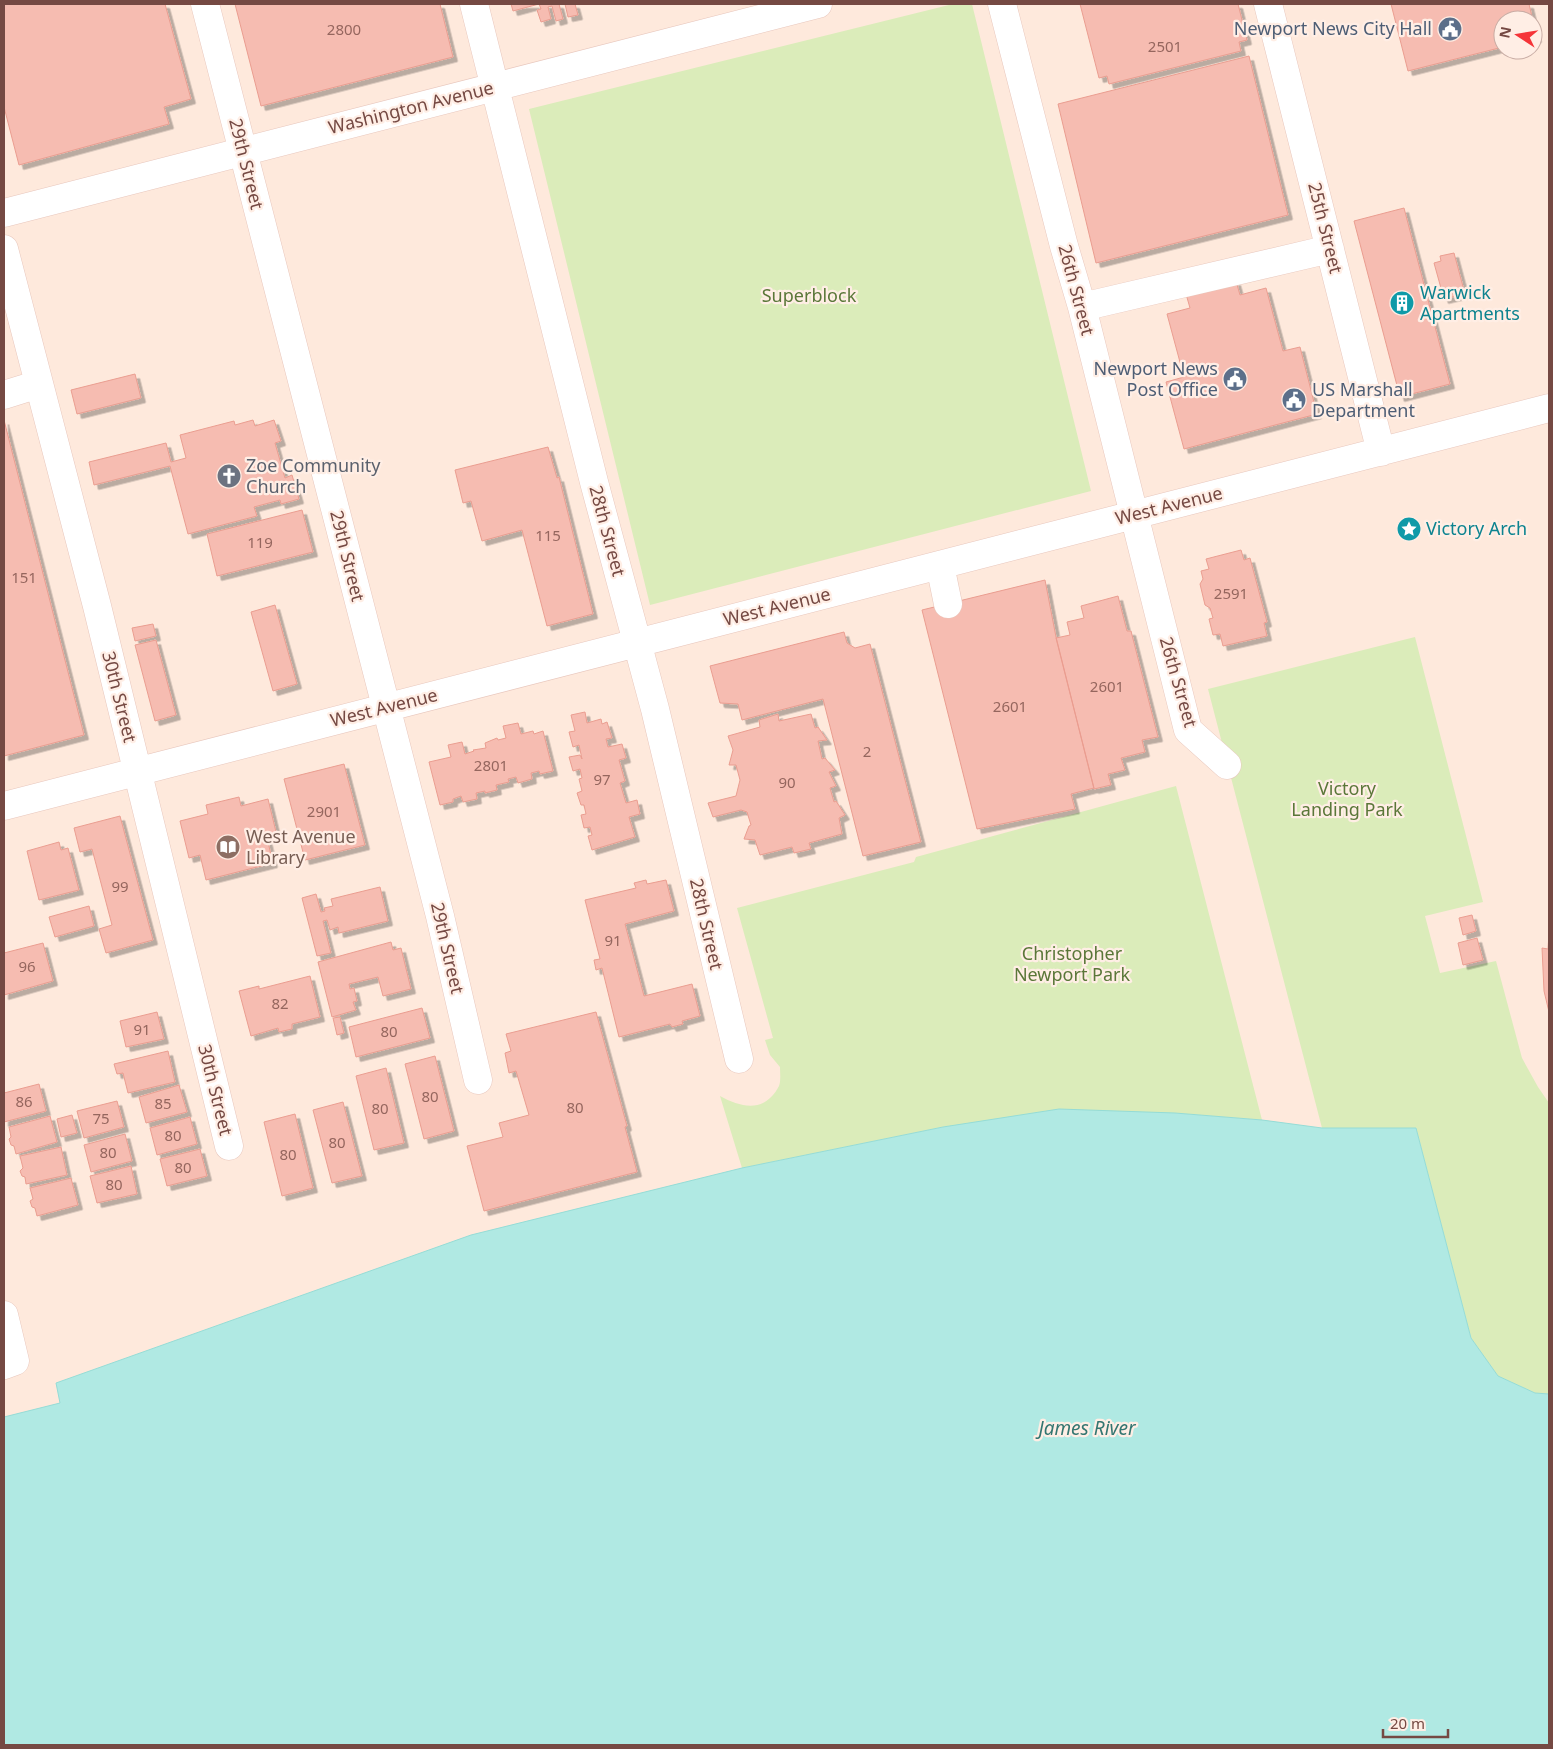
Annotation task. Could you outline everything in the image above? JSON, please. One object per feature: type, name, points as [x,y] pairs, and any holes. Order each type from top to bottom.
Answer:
[{"type":"street","name":"29th Street","points":[[205,4],[440,916],[478,1080]]},
{"type":"street","name":"28th Street","points":[[474,4],[594,482],[662,735],[739,1059]]},
{"type":"street","name":"Washington Avenue","points":[[4,213],[494,86],[735,14],[818,4]]},
{"type":"street","name":"26th Street","points":[[1002,4],[1082,308],[1188,730],[1227,765]]},
{"type":"street","name":"25th Street","points":[[1268,4],[1381,452]]},
{"type":"street","name":"30th Street","points":[[4,248],[97,606],[229,1146]]},
{"type":"street","points":[[1082,308],[1330,249]]},
{"type":"street","points":[[4,395],[39,384]]},
{"type":"street","name":"West Avenue","points":[[4,806],[1549,408]]},
{"type":"street","points":[[940,565],[948,604]]},
{"type":"street","points":[[4,1316],[15,1361],[4,1364]]},
{"type":"green space","name":"Superblock","points":[[953,4],[972,4],[1091,491],[650,605],[529,109]]},
{"type":"green space","name":"Victory Landing Park","points":[[1415,637],[1483,902],[1425,916],[1440,973],[1496,961],[1522,1058],[1549,1103],[1549,1394],[1535,1393],[1498,1376],[1471,1338],[1416,1128],[1322,1128],[1208,689]]},
{"type":"green space","name":"Christopher Newport Park","points":[[1176,786],[1262,1120],[1175,1113],[943,1127],[742,1168],[720,1096],[737,1103],[752,1106],[767,1101],[779,1086],[780,1067],[770,1055],[765,1040],[773,1038],[737,908],[914,862],[916,857]]},
{"type":"water","name":"James River","points":[[1059,1109],[1175,1113],[1262,1120],[1322,1128],[1416,1128],[1471,1338],[1498,1376],[1535,1393],[1549,1394],[1549,1745],[4,1745],[4,1417],[60,1403],[56,1383],[471,1235],[742,1168],[943,1127]]},
{"type":"building","points":[[4,4],[165,4],[191,99],[164,107],[169,124],[19,165],[4,107]]},
{"type":"building","points":[[235,4],[440,4],[453,57],[261,106]]},
{"type":"building","points":[[511,4],[539,4],[513,11]]},
{"type":"building","points":[[539,4],[559,4],[563,19],[556,21],[552,6],[548,7],[551,19],[541,22],[537,10],[541,9]]},
{"type":"building","points":[[565,4],[575,4],[578,15],[568,17]]},
{"type":"building","points":[[1080,4],[1238,4],[1247,40],[1239,42],[1241,51],[1109,84],[1107,76],[1099,78]]},
{"type":"building","name":"Newport News City Hall","points":[[1391,4],[1529,4],[1530,10],[1493,10],[1493,50],[1408,71]]},
{"type":"building","points":[[1249,56],[1288,215],[1096,263],[1058,104]]},
{"type":"building","name":"Warwick Apartments","points":[[1404,208],[1450,384],[1400,397],[1354,221]]},
{"type":"building","points":[[1454,253],[1465,294],[1444,299],[1434,263],[1441,261],[1440,256]]},
{"type":"building","points":[[1236,281],[1240,295],[1266,288],[1283,351],[1300,347],[1317,414],[1184,449],[1166,382],[1184,377],[1167,314],[1190,308],[1186,294]]},
{"type":"building","points":[[135,374],[141,398],[77,414],[71,390]]},
{"type":"building","points":[[4,420],[84,735],[4,756]]},
{"type":"building","name":"Zoe Community Church","points":[[253,420],[255,426],[274,420],[281,441],[275,443],[285,478],[292,475],[299,499],[281,504],[280,500],[254,507],[257,516],[188,534],[170,466],[94,485],[89,462],[166,443],[171,462],[186,458],[180,435],[234,421],[235,425]]},
{"type":"building","points":[[548,447],[557,478],[559,477],[593,614],[547,626],[522,530],[482,541],[471,501],[463,503],[455,470]]},
{"type":"building","points":[[302,510],[313,552],[217,576],[207,534]]},
{"type":"building","points":[[1241,550],[1244,560],[1250,558],[1267,622],[1264,623],[1267,636],[1223,646],[1220,634],[1213,635],[1209,619],[1213,618],[1210,608],[1205,605],[1200,584],[1203,579],[1201,571],[1209,569],[1206,559]]},
{"type":"building","points":[[1045,580],[1056,637],[1094,788],[1071,794],[1075,809],[977,829],[922,610]]},
{"type":"building","points":[[1118,596],[1127,631],[1131,631],[1158,737],[1142,740],[1145,752],[1121,758],[1125,770],[1108,774],[1111,785],[1094,789],[1056,638],[1070,635],[1067,622],[1084,618],[1081,606]]},
{"type":"building","points":[[275,605],[297,684],[273,691],[251,612]]},
{"type":"building","points":[[153,624],[156,636],[135,641],[132,628]]},
{"type":"building","points":[[844,632],[847,643],[855,648],[870,644],[921,842],[863,856],[823,699],[742,720],[738,704],[720,703],[710,666]]},
{"type":"building","points":[[156,640],[176,715],[155,721],[135,645]]},
{"type":"building","points":[[585,712],[587,723],[601,719],[602,724],[607,722],[612,738],[606,739],[608,747],[622,744],[626,758],[619,760],[625,781],[620,783],[626,803],[637,800],[640,814],[629,817],[635,837],[592,850],[588,836],[592,835],[590,827],[584,828],[581,815],[586,814],[584,805],[581,805],[577,793],[582,791],[579,779],[582,778],[580,769],[573,771],[569,757],[580,755],[582,759],[579,745],[573,747],[569,732],[575,731],[571,715]]},
{"type":"building","points":[[778,714],[779,721],[811,714],[815,728],[818,727],[827,740],[818,741],[822,759],[825,758],[835,770],[829,772],[836,786],[830,788],[834,802],[836,801],[845,815],[839,818],[842,834],[809,843],[811,849],[794,853],[792,847],[760,855],[755,840],[744,839],[751,825],[747,812],[741,810],[713,817],[708,803],[736,796],[740,780],[736,765],[729,765],[733,750],[728,736],[760,727],[759,720]]},
{"type":"building","points":[[518,723],[521,734],[533,731],[534,734],[543,731],[553,771],[540,774],[539,771],[531,773],[532,779],[518,783],[516,777],[508,779],[509,782],[496,785],[497,790],[476,793],[477,799],[463,802],[461,796],[453,799],[453,802],[440,805],[429,762],[451,757],[448,745],[462,742],[465,754],[473,750],[486,748],[485,743],[497,738],[498,740],[506,738],[503,726]]},
{"type":"building","points":[[344,764],[365,845],[305,860],[284,779]]},
{"type":"building","name":"West Avenue Library","points":[[239,797],[241,806],[268,799],[277,836],[267,838],[273,863],[206,880],[200,855],[189,858],[180,821],[208,814],[206,805]]},
{"type":"building","points":[[120,816],[153,940],[106,953],[99,929],[112,925],[92,849],[80,852],[74,828]]},
{"type":"building","points":[[59,842],[61,850],[68,848],[79,890],[39,900],[27,851]]},
{"type":"building","points":[[646,880],[647,884],[666,880],[674,911],[625,924],[644,996],[692,984],[700,1016],[682,1021],[683,1024],[672,1027],[670,1024],[619,1037],[602,968],[596,970],[594,960],[600,959],[585,900],[636,888],[634,883]]},
{"type":"building","points":[[380,887],[388,921],[339,933],[338,927],[330,930],[327,920],[323,921],[331,953],[317,956],[302,898],[316,894],[321,912],[325,911],[324,908],[333,906],[331,899]]},
{"type":"building","points":[[89,906],[94,926],[55,937],[49,917]]},
{"type":"building","points":[[1472,915],[1476,931],[1463,935],[1459,918]]},
{"type":"building","points":[[1549,933],[1549,1012],[1544,991],[1542,948],[1548,949]]},
{"type":"building","points":[[1477,938],[1483,960],[1463,965],[1458,943]]},
{"type":"building","points":[[391,942],[393,950],[401,948],[411,989],[383,996],[378,977],[349,984],[350,989],[354,988],[357,1001],[353,1002],[356,1010],[332,1017],[318,962]]},
{"type":"building","points":[[43,943],[53,981],[4,995],[4,953]]},
{"type":"building","points":[[310,976],[320,1017],[292,1024],[292,1029],[279,1032],[278,1028],[251,1036],[239,991],[259,986],[259,989]]},
{"type":"building","points":[[422,1008],[430,1038],[356,1057],[349,1027]]},
{"type":"building","points":[[157,1012],[164,1039],[126,1047],[120,1021]]},
{"type":"building","points":[[596,1012],[627,1126],[625,1127],[637,1172],[484,1211],[467,1146],[503,1137],[499,1123],[529,1115],[516,1071],[509,1073],[505,1053],[511,1051],[506,1034]]},
{"type":"building","points":[[340,1017],[344,1033],[337,1035],[333,1018]]},
{"type":"building","points":[[168,1051],[175,1082],[128,1093],[123,1073],[117,1074],[114,1064]]},
{"type":"building","points":[[435,1056],[454,1131],[424,1139],[405,1064]]},
{"type":"building","points":[[386,1068],[404,1143],[374,1150],[356,1076]]},
{"type":"building","points":[[39,1084],[46,1111],[4,1122],[4,1093]]},
{"type":"building","points":[[179,1085],[187,1112],[146,1123],[139,1097]]},
{"type":"building","points":[[117,1101],[124,1127],[84,1138],[77,1111]]},
{"type":"building","points":[[343,1102],[362,1176],[332,1183],[313,1110]]},
{"type":"building","points":[[295,1114],[313,1188],[282,1196],[264,1122]]},
{"type":"building","points":[[72,1115],[77,1133],[61,1137],[57,1119]]},
{"type":"building","points":[[50,1116],[57,1142],[16,1154],[14,1146],[11,1145],[9,1139],[11,1137],[9,1127]]},
{"type":"building","points":[[190,1117],[197,1144],[157,1155],[150,1128]]},
{"type":"building","points":[[125,1134],[132,1161],[91,1172],[84,1145]]},
{"type":"building","points":[[61,1147],[67,1175],[26,1184],[25,1177],[22,1176],[20,1171],[23,1168],[20,1156]]},
{"type":"building","points":[[200,1149],[207,1176],[167,1186],[160,1159]]},
{"type":"building","points":[[131,1166],[137,1194],[97,1203],[90,1176]]},
{"type":"building","points":[[71,1178],[78,1205],[37,1216],[35,1208],[32,1207],[30,1201],[33,1199],[30,1188]]},
{"type":"place","name":"Newport News City Hall","points":[[1450,29]]},
{"type":"place","name":"Warwick Apartments","points":[[1402,303]]},
{"type":"place","name":"Newport News Post Office","points":[[1235,379]]},
{"type":"place","name":"US Marshall Department","points":[[1294,400]]},
{"type":"place","name":"Zoe Community Church","points":[[229,476]]},
{"type":"place","name":"Victory Arch","points":[[1409,529]]},
{"type":"place","name":"West Avenue Library","points":[[228,847]]}]
